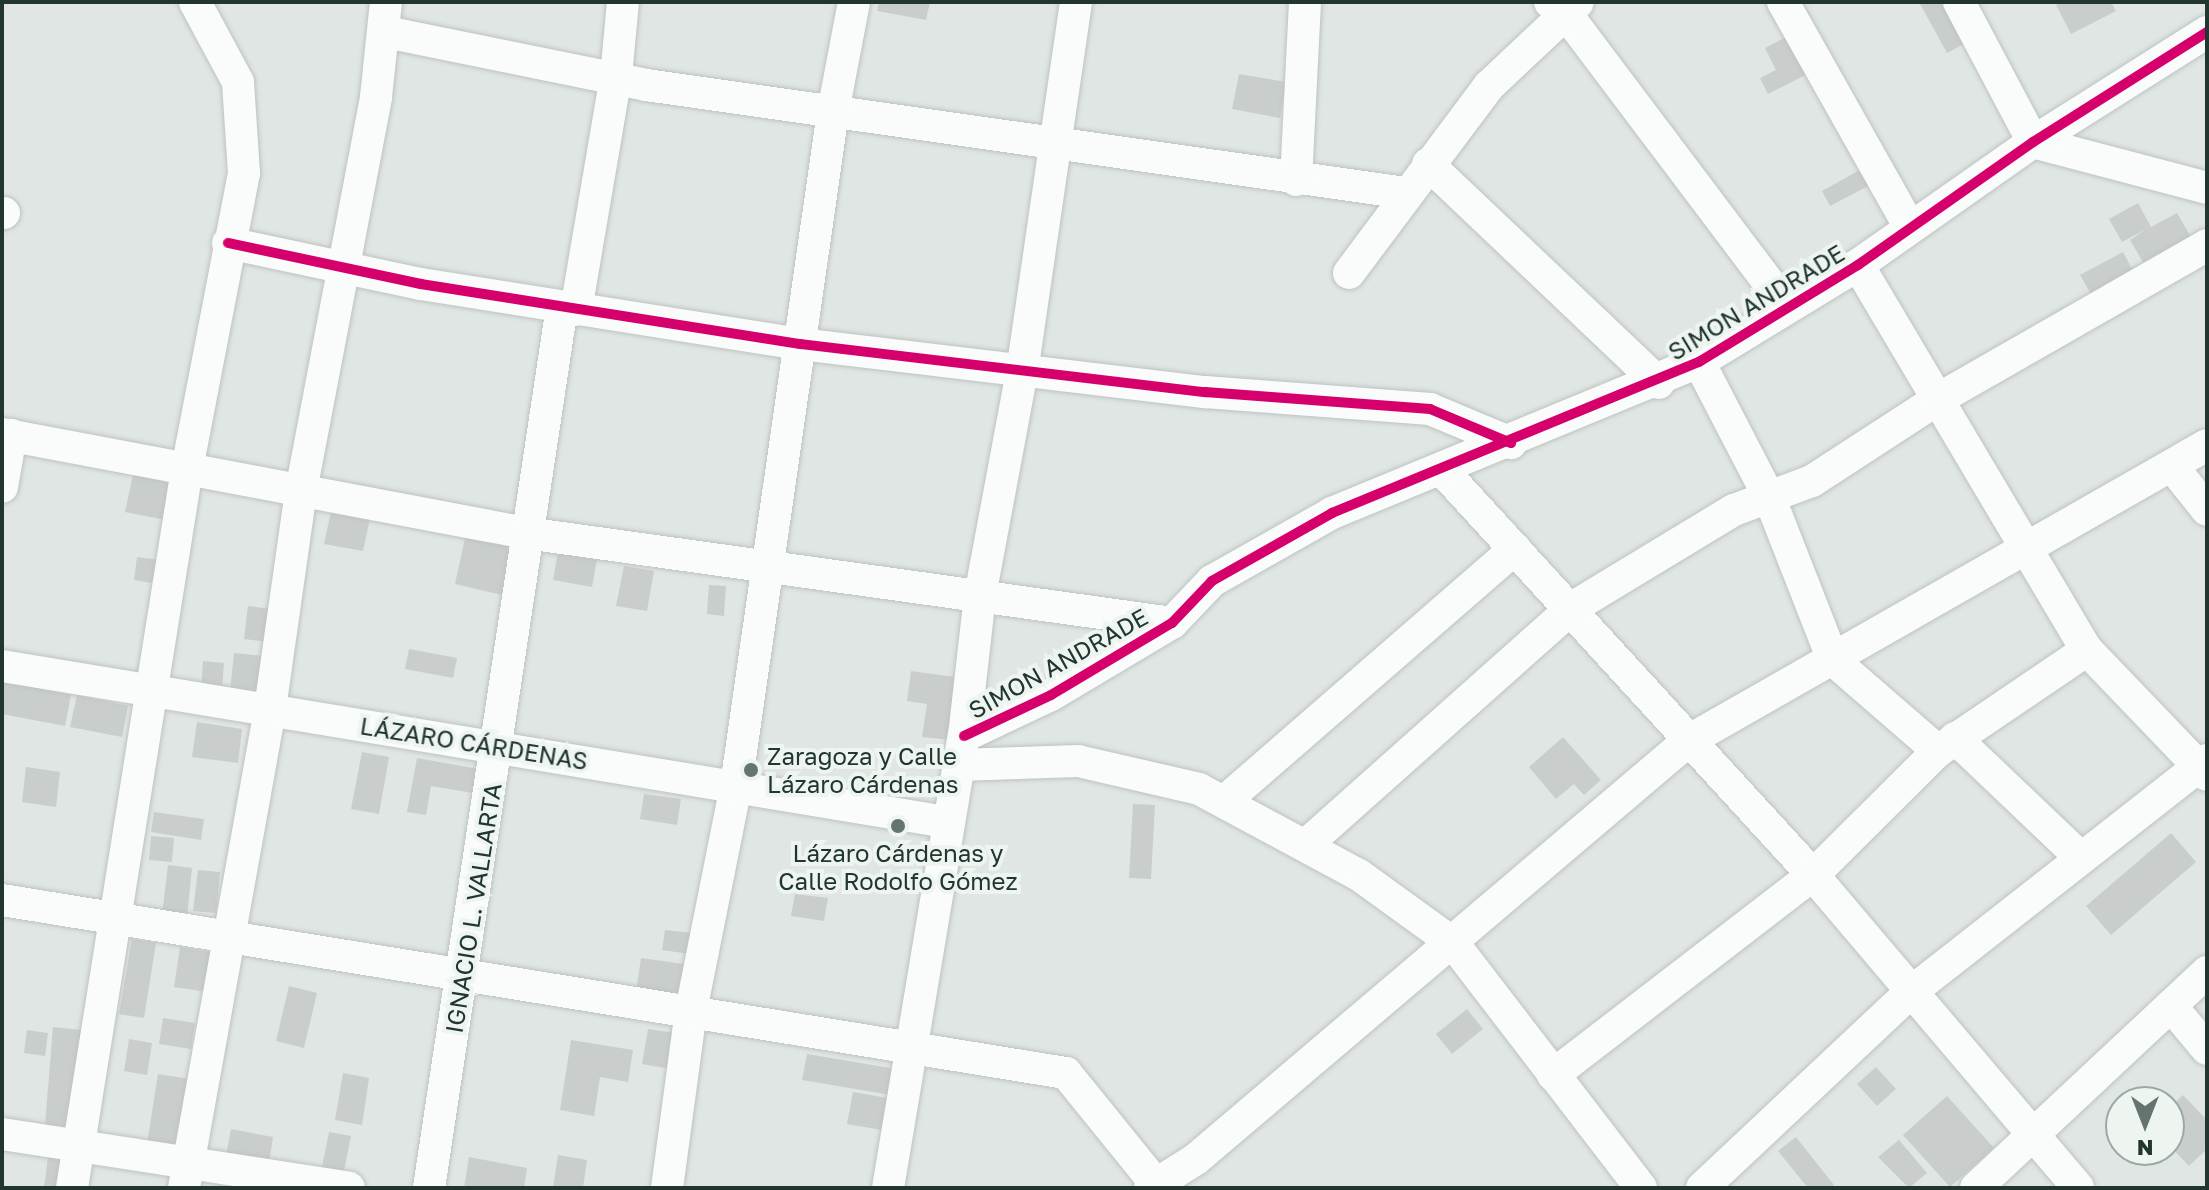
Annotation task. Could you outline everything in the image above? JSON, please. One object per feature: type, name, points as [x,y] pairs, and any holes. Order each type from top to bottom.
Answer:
[{"type":"street","points":[[72,1188],[187,469],[246,133],[238,82],[195,2]]},
{"type":"street","name":"IGNACIO L. VALLARTA","points":[[429,1188],[498,747],[526,533],[616,77],[623,2]]},
{"type":"street","points":[[667,1188],[691,1011],[736,786],[833,112],[854,2]]},
{"type":"street","points":[[888,1188],[946,822],[961,751],[980,596],[1022,372],[1052,145],[1076,2]]},
{"type":"street","points":[[1296,180],[1305,2]]},
{"type":"street","points":[[1783,2],[1910,227]]},
{"type":"street","points":[[1959,2],[2033,142],[2207,188]]},
{"type":"street","points":[[1349,273],[1489,86],[1565,6],[1786,306]]},
{"type":"street","points":[[185,1176],[270,709],[301,491],[346,271],[386,17],[616,77],[1052,145],[1406,193]]},
{"type":"street","name":"SIMON ANDRADE","points":[[961,751],[1172,623],[1212,581],[1332,513],[1659,383],[1699,362],[1786,306],[1858,265],[2033,142],[2207,32]]},
{"type":"street","points":[[1428,164],[1659,383]]},
{"type":"street","points":[[228,243],[346,271],[800,344],[1022,372],[1430,409],[1511,443]]},
{"type":"street","points":[[1307,844],[1572,608],[1734,510],[1812,481],[1935,401],[2207,245]]},
{"type":"street","points":[[1702,1188],[1911,992],[2079,856],[2205,767],[2087,650],[2030,549],[1935,401],[1858,265]]},
{"type":"street","points":[[1699,362],[1770,499],[1833,660],[1947,744],[2079,856]]},
{"type":"street","points":[[2,487],[6,434],[526,533],[1172,623]]},
{"type":"street","points":[[2,900],[911,1045],[1066,1073],[1155,1186],[1196,1159],[1688,741],[2030,549],[2207,445]]},
{"type":"street","points":[[2172,466],[2207,510]]},
{"type":"street","points":[[1443,471],[1572,608],[1688,741],[1813,875],[2078,1188]]},
{"type":"street","points":[[1226,800],[1515,549]]},
{"type":"street","points":[[1553,1075],[1813,875],[1947,744],[2087,650]]},
{"type":"street","name":"LÁZARO CÁRDENAS","points":[[2,666],[946,822]]},
{"type":"street","points":[[961,751],[1078,761],[1226,800],[1307,844],[1453,943],[1641,1188]]},
{"type":"street","points":[[1976,1188],[2036,1138],[2207,972]]},
{"type":"street","points":[[2171,1006],[2207,1049]]},
{"type":"street","points":[[2,1134],[79,1145],[185,1176],[349,1188]]},
{"type":"building","points":[[879,2],[930,2],[926,20],[877,11]]},
{"type":"building","points":[[1919,2],[1957,2],[1977,37],[1947,53]]},
{"type":"building","points":[[2062,2],[2111,2],[2116,11],[2071,34],[2056,5]]},
{"type":"building","points":[[1794,33],[1813,71],[1768,94],[1760,78],[1776,70],[1765,48]]},
{"type":"building","points":[[1239,74],[1286,82],[1280,118],[1232,109]]},
{"type":"building","points":[[1867,166],[1876,182],[1830,206],[1822,191]]},
{"type":"building","points":[[2138,203],[2151,227],[2177,213],[2194,242],[2147,269],[2130,240],[2146,229],[2122,242],[2109,219]]},
{"type":"building","points":[[2123,252],[2133,271],[2091,294],[2080,275]]},
{"type":"building","points":[[133,474],[174,483],[166,520],[125,512]]},
{"type":"building","points":[[331,511],[370,518],[363,551],[324,544]]},
{"type":"building","points":[[466,534],[517,546],[506,596],[455,584]]},
{"type":"building","points":[[558,552],[597,559],[592,587],[553,580]]},
{"type":"building","points":[[137,557],[161,560],[157,584],[134,580]]},
{"type":"building","points":[[624,566],[654,571],[647,611],[616,606]]},
{"type":"building","points":[[709,585],[726,586],[724,616],[707,614]]},
{"type":"building","points":[[248,606],[271,609],[268,642],[244,639]]},
{"type":"building","points":[[409,649],[457,658],[453,678],[405,669]]},
{"type":"building","points":[[234,653],[272,657],[267,696],[230,692]]},
{"type":"building","points":[[203,661],[224,663],[222,691],[201,689]]},
{"type":"building","points":[[911,671],[970,679],[951,740],[922,737],[927,704],[907,701]]},
{"type":"building","points":[[3,681],[71,695],[65,726],[2,714]]},
{"type":"building","points":[[77,695],[128,706],[122,737],[70,727]]},
{"type":"building","points":[[197,722],[242,729],[238,763],[192,757]]},
{"type":"building","points":[[1563,737],[1601,780],[1584,795],[1574,784],[1556,799],[1529,767]]},
{"type":"building","points":[[362,752],[389,757],[379,814],[351,809]]},
{"type":"building","points":[[417,758],[484,770],[479,794],[431,786],[426,815],[407,812]]},
{"type":"building","points":[[26,767],[60,772],[56,807],[22,802]]},
{"type":"building","points":[[644,794],[681,799],[677,825],[640,819]]},
{"type":"building","points":[[1133,804],[1155,805],[1151,879],[1129,878]]},
{"type":"building","points":[[154,812],[204,819],[201,840],[151,832]]},
{"type":"building","points":[[2171,833],[2196,862],[2111,935],[2086,906]]},
{"type":"building","points":[[151,836],[174,838],[172,862],[149,860]]},
{"type":"building","points":[[168,865],[192,868],[187,918],[162,915]]},
{"type":"building","points":[[198,870],[220,872],[216,913],[193,911]]},
{"type":"building","points":[[795,894],[828,898],[824,921],[791,916]]},
{"type":"building","points":[[665,930],[693,933],[690,954],[662,950]]},
{"type":"building","points":[[132,939],[156,943],[144,1018],[119,1014]]},
{"type":"building","points":[[180,947],[214,953],[208,992],[174,987]]},
{"type":"building","points":[[641,958],[684,964],[679,998],[636,992]]},
{"type":"building","points":[[289,986],[317,993],[304,1048],[276,1041]]},
{"type":"building","points":[[1467,1009],[1483,1029],[1452,1054],[1436,1034]]},
{"type":"building","points":[[163,1018],[195,1023],[191,1049],[159,1044]]},
{"type":"building","points":[[53,1027],[90,1031],[77,1129],[45,1125]]},
{"type":"building","points":[[648,1029],[682,1034],[676,1070],[642,1064]]},
{"type":"building","points":[[27,1030],[48,1033],[45,1056],[24,1053]]},
{"type":"building","points":[[129,1039],[152,1043],[147,1075],[124,1071]]},
{"type":"building","points":[[571,1040],[633,1050],[628,1082],[600,1077],[594,1116],[560,1110]]},
{"type":"building","points":[[807,1054],[902,1070],[897,1096],[802,1080]]},
{"type":"building","points":[[1876,1067],[1896,1089],[1877,1106],[1857,1084]]},
{"type":"building","points":[[343,1073],[369,1078],[362,1125],[335,1120]]},
{"type":"building","points":[[158,1074],[190,1079],[179,1149],[147,1144]]},
{"type":"building","points":[[853,1092],[887,1098],[882,1130],[847,1124]]},
{"type":"building","points":[[1947,1096],[1994,1148],[1950,1187],[1903,1135]]},
{"type":"building","points":[[2185,1097],[2207,1120],[2207,1149],[2189,1166],[2185,1162]]},
{"type":"building","points":[[231,1129],[273,1137],[269,1163],[226,1155]]},
{"type":"building","points":[[329,1132],[351,1136],[343,1176],[321,1172]]},
{"type":"building","points":[[1796,1137],[1834,1185],[1830,1188],[1808,1188],[1778,1151]]},
{"type":"building","points":[[1899,1140],[1927,1173],[1909,1188],[1878,1157]]},
{"type":"building","points":[[558,1155],[587,1160],[583,1188],[553,1188]]},
{"type":"building","points":[[48,1157],[69,1159],[65,1188],[44,1188]]},
{"type":"building","points":[[469,1157],[527,1168],[524,1188],[464,1188]]},
{"type":"cycle path","points":[[964,736],[1051,695],[1172,623],[1212,581],[1332,513],[1699,362],[1858,265],[2033,142],[2207,32]]},
{"type":"cycle path","points":[[228,243],[421,284],[800,344],[1205,392],[1430,409],[1511,443]]},
{"type":"place","name":"Zaragoza y Calle Lázaro Cárdenas","points":[[751,770]]},
{"type":"place","name":"Lázaro Cárdenas y Calle Rodolfo Gómez","points":[[898,826]]}]
